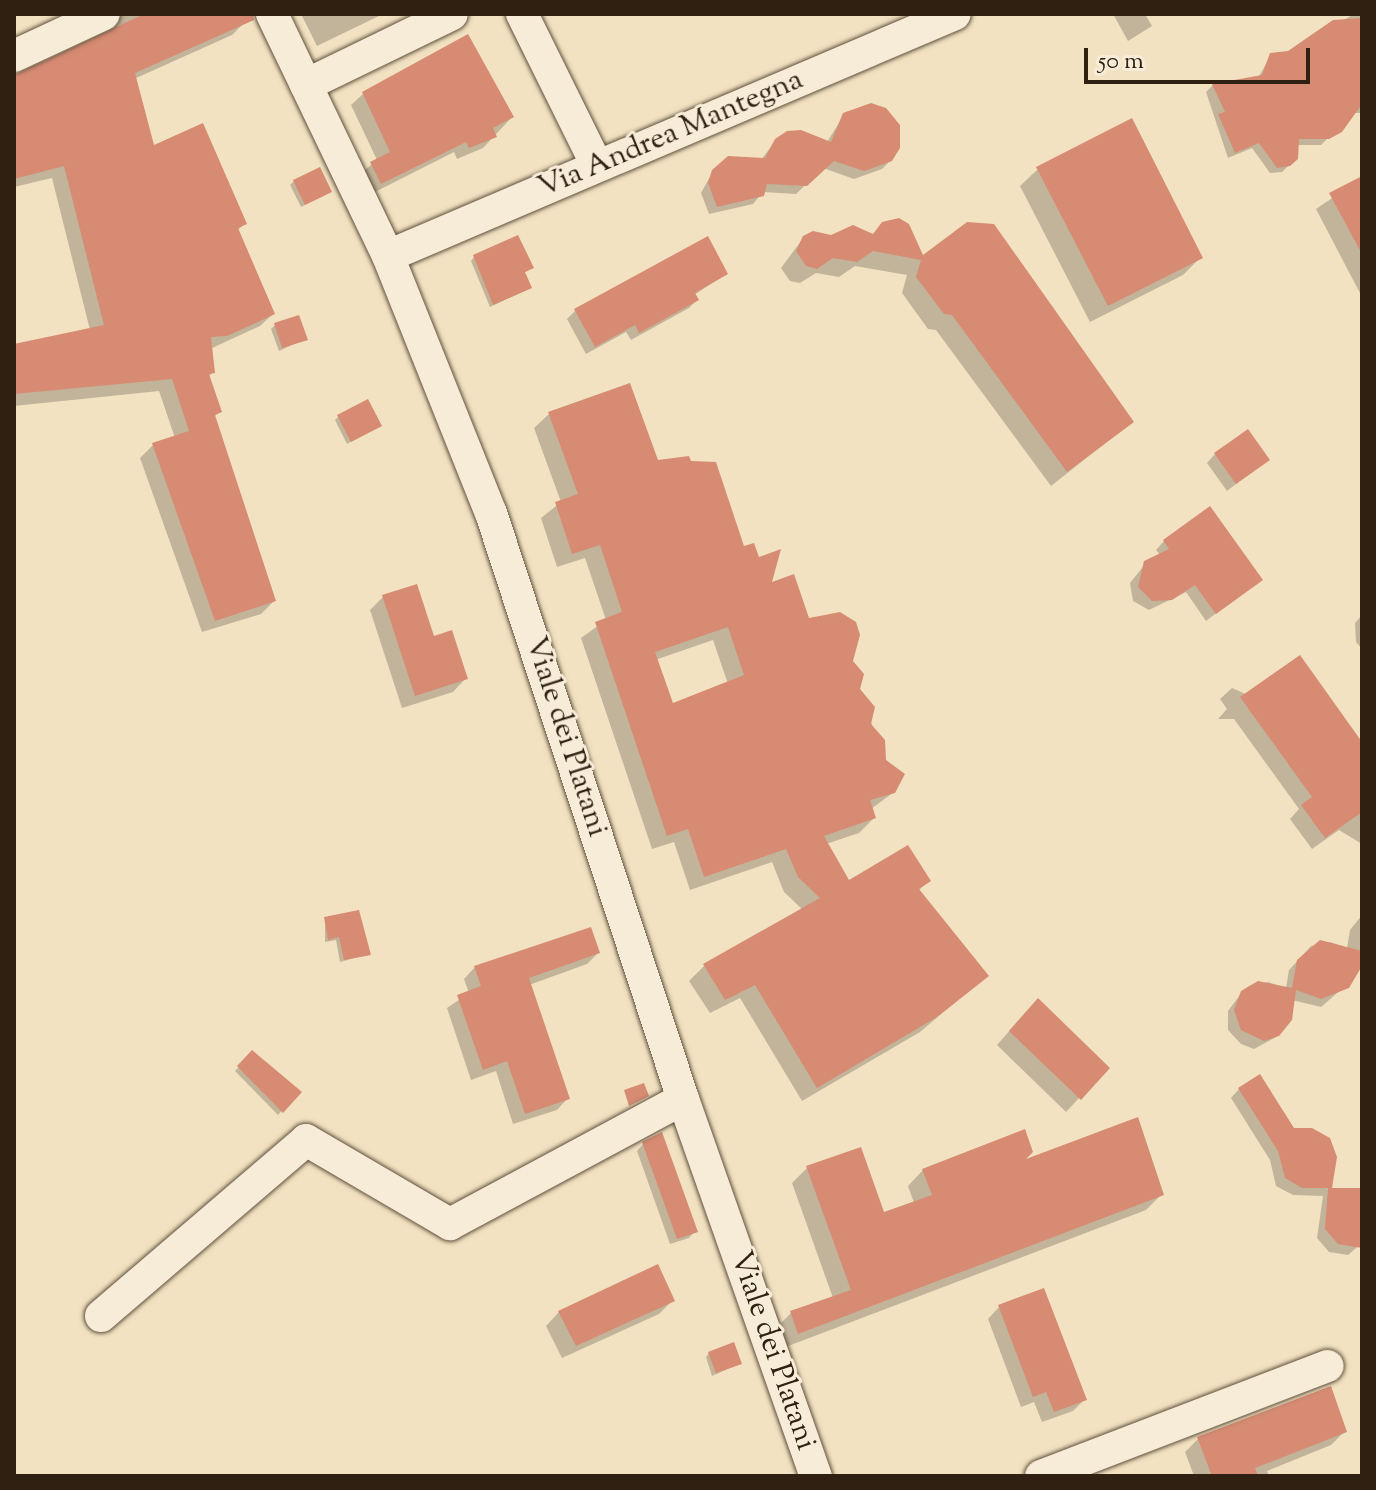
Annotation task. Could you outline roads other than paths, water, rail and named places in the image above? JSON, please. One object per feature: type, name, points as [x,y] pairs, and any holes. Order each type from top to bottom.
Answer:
[{"type":"street","points":[[14,56],[46,26],[104,14]]},
{"type":"street","name":"Viale dei Platani","points":[[272,14],[388,256],[491,513],[683,1099],[816,1476]]},
{"type":"street","points":[[306,85],[452,14]]},
{"type":"street","points":[[522,14],[597,166]]},
{"type":"street","name":"Via Andrea Mantegna","points":[[388,256],[955,14]]},
{"type":"street","points":[[101,1316],[306,1140],[450,1224],[683,1099]]},
{"type":"street","points":[[1041,1476],[1328,1366]]}]
